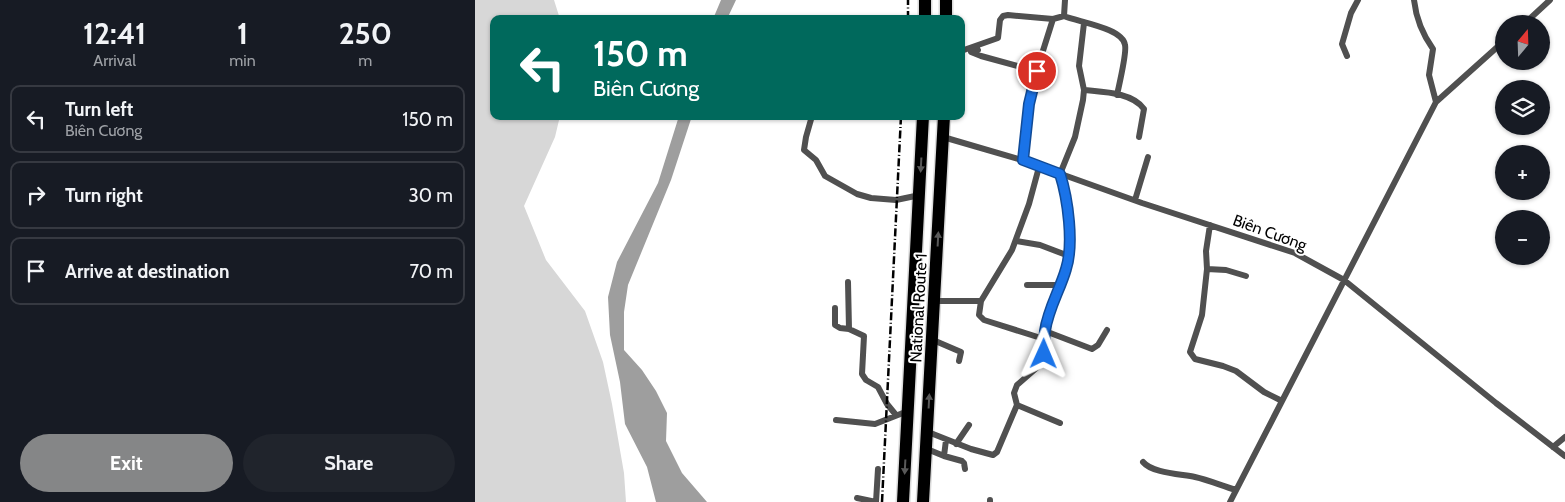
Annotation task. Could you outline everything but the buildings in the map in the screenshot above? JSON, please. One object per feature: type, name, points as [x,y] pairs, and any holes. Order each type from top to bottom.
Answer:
[{"type":"highway","points":[[925,0],[925,15]]},
{"type":"highway","points":[[945,0],[946,15]]},
{"type":"highway","name":"National Route 1","points":[[903,502],[902,413],[920,195],[923,120]]},
{"type":"highway","name":"National Route 1","points":[[923,502],[944,120]]},
{"type":"street","points":[[1064,16],[1065,0]]},
{"type":"street","points":[[1347,56],[1342,44],[1357,0]]},
{"type":"street","points":[[1414,0],[1415,12],[1421,29],[1426,41],[1433,50],[1429,75],[1435,102]]},
{"type":"street","points":[[1534,15],[1550,0]]},
{"type":"street","points":[[965,50],[998,38],[1000,20],[1003,16],[1053,19],[1064,16],[1110,30],[1122,37],[1125,42],[1125,51],[1117,95]]},
{"type":"street","points":[[1023,160],[1029,104],[1053,19]]},
{"type":"street","points":[[1060,423],[1017,404],[1014,397],[1015,389],[1042,362],[1045,330],[1069,256],[1070,240],[1067,201],[1060,174],[1078,126],[1084,90],[1079,66],[1084,23]]},
{"type":"street","points":[[996,44],[971,52],[1037,71]]},
{"type":"street","points":[[1230,502],[1435,102],[1495,49]]},
{"type":"street","points":[[1084,90],[1117,95],[1136,102],[1144,109],[1139,137]]},
{"type":"street","points":[[811,120],[804,150],[816,160],[825,176],[857,194],[871,198],[896,200],[920,195]]},
{"type":"street","name":"Biên Cương","points":[[943,137],[1023,160],[1135,200],[1295,253],[1344,280],[1565,456]]},
{"type":"street","points":[[1135,200],[1147,157]]},
{"type":"street","points":[[1039,167],[1016,241],[1005,264],[981,301],[979,315],[984,320],[1044,339]]},
{"type":"street","points":[[1210,225],[1206,251],[1207,269],[1202,315],[1191,347],[1191,356],[1195,359],[1236,371],[1264,392],[1282,401]]},
{"type":"street","points":[[1016,241],[1040,245],[1069,256]]},
{"type":"street","points":[[1207,269],[1226,270],[1246,276]]},
{"type":"street","points":[[848,282],[849,329]]},
{"type":"street","points":[[1027,285],[1061,284]]},
{"type":"street","points":[[935,301],[981,301]]},
{"type":"street","points":[[835,308],[835,325],[864,336],[861,374],[878,387],[887,404],[902,413]]},
{"type":"street","points":[[1045,330],[1092,349],[1098,345],[1107,330]]},
{"type":"street","points":[[933,340],[961,352],[959,361]]},
{"type":"street","points":[[927,432],[985,454],[996,455],[1017,404]]},
{"type":"street","points":[[836,420],[875,424],[902,413]]},
{"type":"street","points":[[956,444],[969,424]]},
{"type":"street","points":[[1553,447],[1565,437]]},
{"type":"street","points":[[945,456],[946,440]]},
{"type":"street","points":[[927,449],[962,461],[965,469]]},
{"type":"street","points":[[1143,462],[1147,466],[1166,472],[1236,490]]},
{"type":"street","points":[[857,498],[876,502],[878,469]]},
{"type":"shaded area","points":[[475,0],[554,0],[559,15],[490,15],[490,120],[559,120],[555,137],[524,206],[546,260],[585,311],[603,362],[624,473],[626,502],[475,502]]},
{"type":"shaded area","points":[[721,0],[736,0],[729,15],[715,15]]},
{"type":"shaded area","points":[[678,120],[691,120],[671,180],[628,285],[624,312],[624,350],[642,370],[656,391],[667,413],[666,441],[682,473],[707,502],[656,502],[647,467],[625,424],[620,382],[610,335],[608,297],[617,262],[658,183]]},
{"type":"railway","points":[[908,0],[908,15]]},
{"type":"railway","points":[[882,502],[901,120]]},
{"type":"route","points":[[1037,71],[1029,104],[1023,160],[1060,174],[1067,201],[1070,240],[1067,268],[1051,307],[1045,330],[1044,354]]}]
